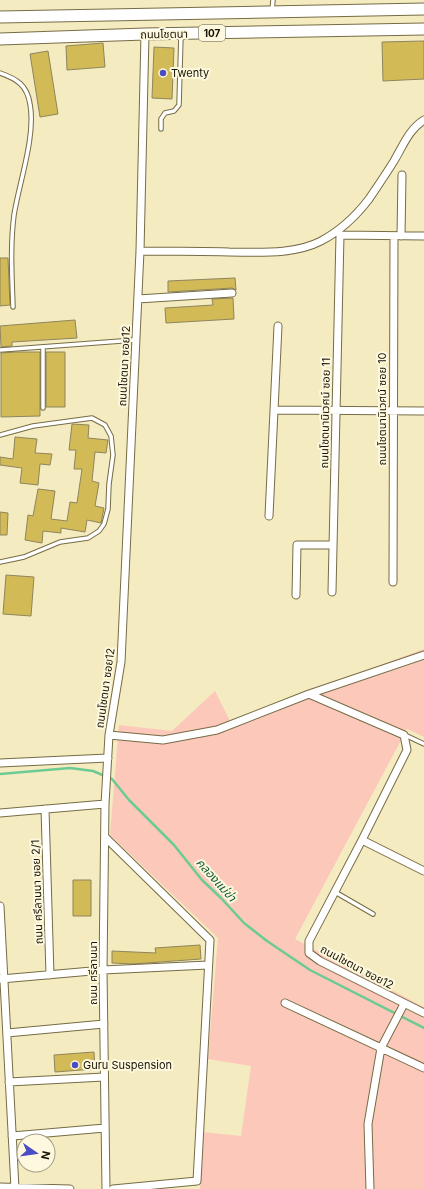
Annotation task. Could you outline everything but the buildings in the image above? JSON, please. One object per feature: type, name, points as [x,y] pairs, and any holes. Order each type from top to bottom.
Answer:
[{"type":"main road","name":"ถนนโชตนา","points":[[0,17],[424,9]]},
{"type":"main road","name":"ถนนโชตนา","points":[[0,39],[182,33],[424,28]]},
{"type":"street","name":"ถนนโชตนา ซอย12","points":[[145,34],[140,251],[121,662],[109,736],[163,740],[217,730],[309,694],[424,655]]},
{"type":"street","points":[[140,251],[284,251],[302,248],[321,241],[337,231],[353,218],[368,200],[414,127],[424,120]]},
{"type":"street","name":"ถนนโชตนานิเวศน์ ซอย 10","points":[[393,582],[393,411],[397,236],[402,175]]},
{"type":"street","name":"ถนนโชตนานิเวศน์ ซอย 11","points":[[332,592],[340,235],[397,236]]},
{"type":"street","points":[[397,236],[424,236]]},
{"type":"street","points":[[138,298],[232,293]]},
{"type":"street","points":[[269,516],[278,326]]},
{"type":"street","points":[[274,410],[424,411]]},
{"type":"street","points":[[296,594],[296,545],[333,545]]},
{"type":"street","points":[[309,694],[404,735]]},
{"type":"street","name":"ถนนโชตนา ซอย12","points":[[404,735],[407,750],[309,941],[309,954],[403,1006],[424,1013]]},
{"type":"street","name":"ถนน ศรีลานนา","points":[[106,1189],[103,970],[105,804],[109,736]]},
{"type":"street","points":[[0,763],[108,758]]},
{"type":"street","points":[[0,812],[105,804]]},
{"type":"street","name":"ถนน ศรีลานนา ซอย 2/1","points":[[45,809],[50,975]]},
{"type":"street","points":[[105,837],[210,940],[197,1181],[113,1189]]},
{"type":"street","points":[[362,840],[424,871]]},
{"type":"street","points":[[0,906],[2,979],[7,1033],[15,1188]]},
{"type":"street","points":[[2,979],[103,970],[208,965]]},
{"type":"street","points":[[285,1003],[424,1068]]},
{"type":"street","points":[[370,1189],[368,1124],[381,1048],[403,1006]]},
{"type":"street","points":[[7,1033],[104,1024]]},
{"type":"street","points":[[9,1082],[104,1077]]},
{"type":"street","points":[[12,1136],[105,1128]]},
{"type":"street","points":[[0,1187],[70,1189]]},
{"type":"lane","points":[[272,12],[273,0]]},
{"type":"lane","points":[[161,129],[162,116],[165,113],[174,111],[179,105],[182,33]]},
{"type":"lane","points":[[0,74],[19,82],[26,91],[30,103],[31,118],[29,141],[14,215],[12,241],[13,307]]},
{"type":"lane","points":[[0,350],[136,340]]},
{"type":"lane","points":[[43,347],[43,408]]},
{"type":"lane","points":[[0,435],[33,426],[92,418],[105,425],[111,436],[113,455],[109,484],[108,509],[104,524],[100,531],[88,538],[60,542],[24,557],[0,562]]},
{"type":"lane","points":[[404,735],[424,744]]},
{"type":"lane","points":[[335,892],[373,914]]},
{"type":"shaded area","points":[[424,649],[424,737],[407,729],[295,939],[424,1007],[424,1189],[200,1189],[203,1132],[241,1136],[251,1066],[208,1059],[218,938],[110,835],[119,725],[172,731],[215,691],[230,721]]},
{"type":"waterway","name":"คลองแม่ข่า","points":[[0,774],[70,768],[93,771],[112,779],[129,800],[174,845],[202,880],[244,923],[267,941],[310,970],[424,1028]]},
{"type":"place","name":"Twenty","points":[[163,73]]},
{"type":"place","name":"Guru Suspension","points":[[75,1065]]}]
